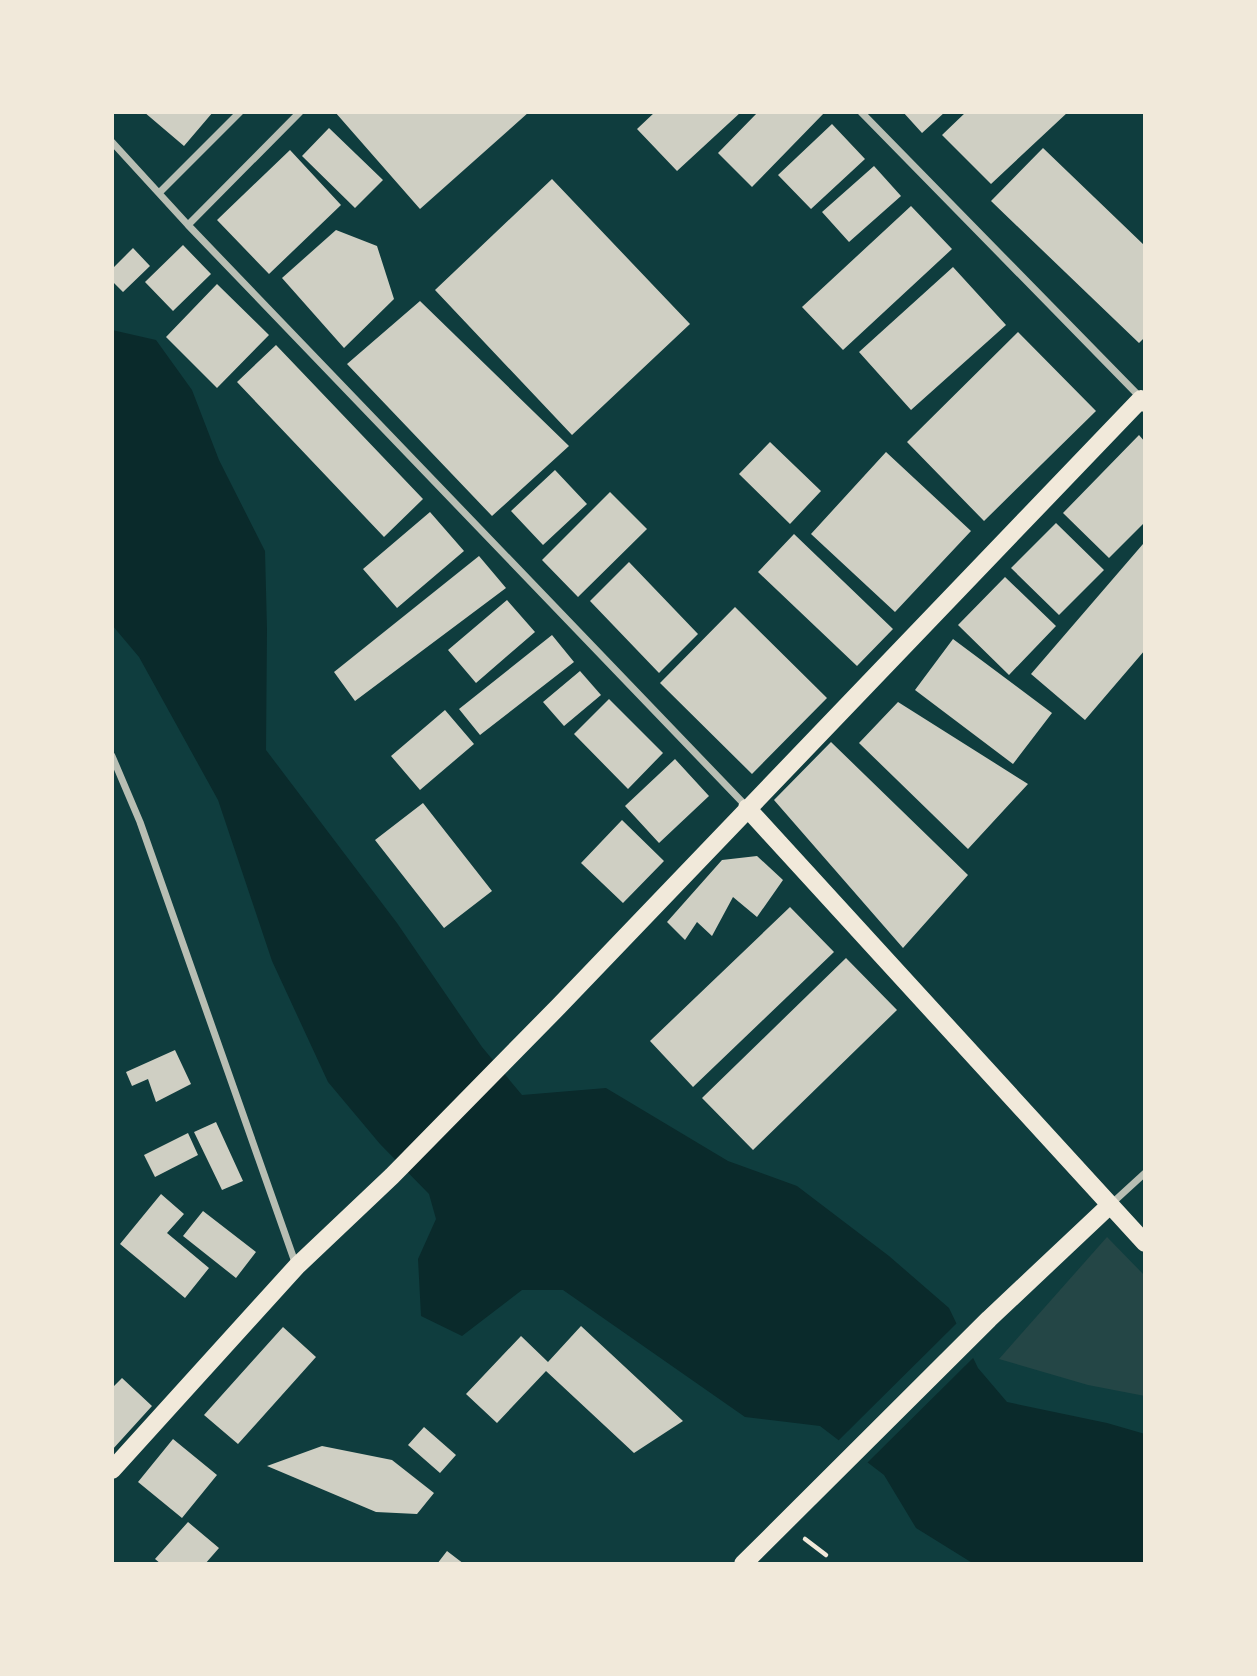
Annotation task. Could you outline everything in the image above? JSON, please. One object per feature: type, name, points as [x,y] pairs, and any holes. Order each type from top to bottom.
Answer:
[{"type":"main road","points":[[112,1470],[297,1266],[393,1176],[559,1006],[1144,398]]},
{"type":"main road","points":[[747,808],[1145,1242]]},
{"type":"main road","points":[[743,1564],[989,1319],[1110,1205]]},
{"type":"street","points":[[159,193],[240,112]]},
{"type":"street","points":[[188,225],[300,112]]},
{"type":"street","points":[[860,112],[1144,398]]},
{"type":"street","points":[[112,142],[188,225],[747,808]]},
{"type":"street","points":[[112,756],[141,822],[297,1266]]},
{"type":"street","points":[[1110,1205],[1145,1173]]},
{"type":"shaded area","points":[[112,330],[156,340],[192,390],[219,460],[265,551],[266,750],[397,923],[482,1047],[522,1095],[606,1088],[728,1161],[797,1186],[889,1256],[949,1308],[978,1368],[1007,1402],[1107,1423],[1145,1434],[1145,1564],[974,1564],[916,1528],[884,1475],[820,1426],[745,1417],[563,1290],[522,1290],[462,1336],[421,1316],[418,1259],[436,1219],[429,1194],[380,1144],[328,1082],[272,961],[218,800],[139,657],[112,625]]},
{"type":"shaded area","points":[[1107,1237],[1145,1276],[1145,1396],[1088,1385],[999,1359]]},
{"type":"pier","points":[[959,1321],[976,1355],[865,1465],[836,1443]]},
{"type":"building","points":[[144,112],[213,112],[184,146]]},
{"type":"building","points":[[335,112],[529,112],[420,209]]},
{"type":"building","points":[[655,112],[741,112],[677,171],[637,129]]},
{"type":"building","points":[[758,112],[825,112],[752,187],[718,153]]},
{"type":"building","points":[[903,112],[945,112],[922,133]]},
{"type":"building","points":[[966,112],[1068,112],[991,184],[942,135]]},
{"type":"building","points":[[832,124],[865,159],[811,209],[778,175]]},
{"type":"building","points":[[329,128],[383,180],[355,208],[302,156]]},
{"type":"building","points":[[1043,148],[1145,246],[1145,337],[1139,343],[991,201]]},
{"type":"building","points":[[290,150],[341,205],[269,274],[217,220]]},
{"type":"building","points":[[874,166],[901,196],[849,242],[822,212]]},
{"type":"building","points":[[552,179],[690,324],[572,435],[435,290]]},
{"type":"building","points":[[911,206],[952,249],[843,350],[802,307]]},
{"type":"building","points":[[336,230],[377,246],[394,299],[344,348],[282,278]]},
{"type":"building","points":[[183,245],[211,274],[173,311],[145,282]]},
{"type":"building","points":[[133,248],[150,266],[123,292],[112,281],[112,269]]},
{"type":"building","points":[[953,267],[1006,325],[911,410],[859,352]]},
{"type":"building","points":[[217,284],[269,335],[217,388],[166,337]]},
{"type":"building","points":[[420,301],[569,446],[492,516],[347,364]]},
{"type":"building","points":[[1018,332],[1096,411],[984,521],[907,442]]},
{"type":"building","points":[[276,345],[423,499],[384,537],[237,382]]},
{"type":"building","points":[[1139,435],[1145,442],[1145,525],[1144,523],[1109,558],[1063,513]]},
{"type":"building","points":[[770,442],[821,491],[790,524],[739,474]]},
{"type":"building","points":[[886,452],[971,531],[895,612],[811,534]]},
{"type":"building","points":[[555,470],[587,504],[543,545],[511,511]]},
{"type":"building","points":[[610,492],[647,529],[578,597],[542,560]]},
{"type":"building","points":[[430,512],[464,551],[397,608],[363,569]]},
{"type":"building","points":[[1056,523],[1104,570],[1059,615],[1011,568]]},
{"type":"building","points":[[794,534],[893,629],[857,666],[758,572]]},
{"type":"building","points":[[1143,544],[1145,650],[1085,720],[1031,674]]},
{"type":"building","points":[[479,556],[506,588],[355,701],[334,672]]},
{"type":"building","points":[[629,562],[698,634],[659,673],[590,601]]},
{"type":"building","points":[[1005,577],[1056,626],[1009,675],[958,625]]},
{"type":"building","points":[[507,600],[535,632],[476,683],[448,650]]},
{"type":"building","points":[[735,607],[827,698],[752,774],[660,683]]},
{"type":"building","points":[[552,635],[574,662],[480,735],[459,709]]},
{"type":"building","points":[[953,639],[1052,713],[1013,764],[915,690]]},
{"type":"building","points":[[580,671],[601,695],[564,726],[543,702]]},
{"type":"building","points":[[609,699],[663,753],[628,789],[574,734]]},
{"type":"building","points":[[898,702],[1028,784],[968,849],[859,743]]},
{"type":"building","points":[[445,710],[474,744],[420,790],[391,756]]},
{"type":"building","points":[[831,742],[968,875],[903,948],[774,800]]},
{"type":"building","points":[[675,759],[709,796],[659,843],[625,806]]},
{"type":"building","points":[[423,803],[492,891],[444,928],[375,840]]},
{"type":"building","points":[[622,820],[664,861],[623,903],[581,863]]},
{"type":"building","points":[[757,856],[783,880],[757,917],[733,897],[712,936],[697,922],[685,940],[667,922],[722,860]]},
{"type":"building","points":[[790,907],[834,952],[693,1087],[650,1041]]},
{"type":"building","points":[[846,958],[897,1010],[753,1150],[702,1098]]},
{"type":"building","points":[[175,1050],[191,1084],[156,1102],[148,1079],[132,1086],[126,1072]]},
{"type":"building","points":[[216,1122],[243,1181],[222,1190],[194,1132]]},
{"type":"building","points":[[188,1133],[198,1155],[155,1177],[144,1155]]},
{"type":"building","points":[[161,1194],[184,1214],[167,1233],[209,1268],[185,1298],[120,1244]]},
{"type":"building","points":[[203,1211],[256,1252],[236,1278],[183,1236]]},
{"type":"building","points":[[581,1326],[683,1421],[634,1453],[546,1371],[497,1423],[466,1394],[521,1336],[548,1362]]},
{"type":"building","points":[[283,1327],[316,1357],[238,1444],[204,1415]]},
{"type":"building","points":[[122,1378],[152,1406],[112,1450],[112,1388]]},
{"type":"building","points":[[424,1427],[456,1455],[440,1473],[408,1445]]},
{"type":"building","points":[[173,1439],[217,1475],[182,1518],[138,1482]]},
{"type":"building","points":[[322,1446],[392,1460],[434,1493],[417,1514],[376,1512],[267,1466]]},
{"type":"building","points":[[188,1522],[219,1548],[205,1564],[161,1564],[155,1559]]},
{"type":"building","points":[[447,1551],[464,1564],[437,1564]]}]
